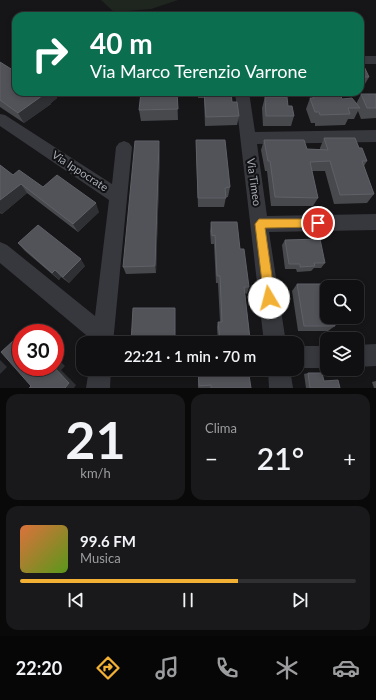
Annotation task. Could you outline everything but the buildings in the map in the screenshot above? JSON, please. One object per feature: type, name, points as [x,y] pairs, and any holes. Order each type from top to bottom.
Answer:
[{"type":"street","points":[[364,60],[376,60]]},
{"type":"street","name":"Via Timeo","points":[[243,96],[274,336]]},
{"type":"street","name":"Via Ippocrate","points":[[0,118],[118,196],[124,147]]},
{"type":"street","points":[[248,138],[376,136]]},
{"type":"street","points":[[103,336],[118,196]]},
{"type":"street","points":[[259,224],[376,222]]},
{"type":"street","points":[[0,251],[99,336]]},
{"type":"street","points":[[364,356],[376,356]]},
{"type":"street","points":[[304,357],[320,357]]},
{"type":"street","points":[[98,388],[99,376]]},
{"type":"street","points":[[280,376],[281,388]]},
{"type":"shaded area","points":[[101,0],[178,0],[151,9],[114,12]]},
{"type":"route","points":[[269,298],[259,224],[318,223]]}]
